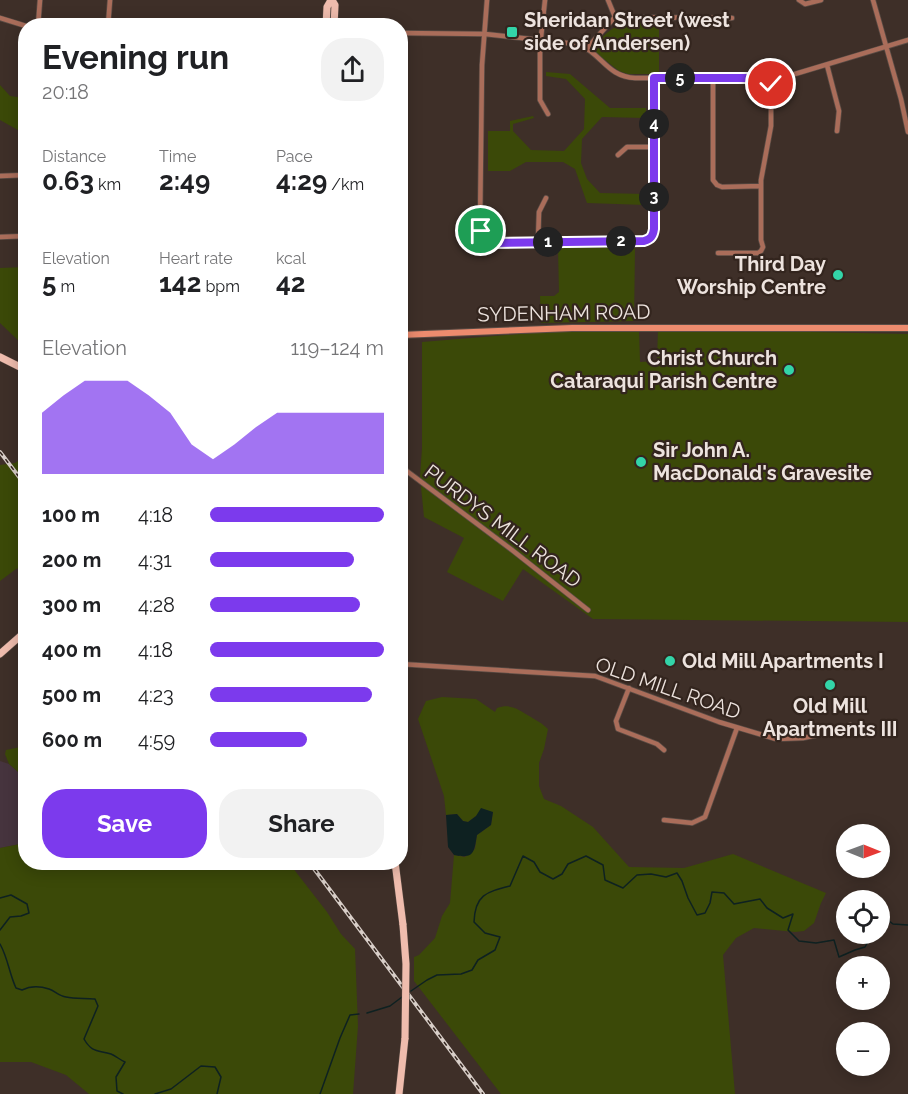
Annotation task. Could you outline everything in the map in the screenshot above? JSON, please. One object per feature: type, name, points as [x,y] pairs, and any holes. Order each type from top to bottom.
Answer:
[{"type":"main road","points":[[326,18],[327,7],[332,0],[335,5],[334,18]]},
{"type":"main road","name":"SYDENHAM ROAD","points":[[408,335],[582,328],[908,328]]},
{"type":"main road","points":[[0,357],[18,366]]},
{"type":"main road","points":[[0,654],[18,638]]},
{"type":"main road","points":[[396,870],[406,972],[405,1038],[397,1094]]},
{"type":"street","points":[[39,18],[40,0]]},
{"type":"street","points":[[109,18],[110,0]]},
{"type":"street","points":[[487,0],[482,74],[481,231],[484,237],[494,243],[644,241],[650,239],[653,233],[654,78]]},
{"type":"street","points":[[545,0],[541,41],[540,100],[548,114]]},
{"type":"street","points":[[608,0],[615,17]]},
{"type":"street","points":[[800,0],[806,4],[821,0]]},
{"type":"street","points":[[873,0],[907,115],[908,132]]},
{"type":"street","points":[[586,48],[615,17],[732,18]]},
{"type":"street","points":[[0,18],[18,24]]},
{"type":"street","points":[[408,33],[485,34],[576,45],[586,48],[613,72],[628,78],[771,78],[792,75],[908,40]]},
{"type":"street","points":[[827,65],[839,111],[837,130]]},
{"type":"street","points":[[713,78],[713,180],[722,187],[761,186]]},
{"type":"street","points":[[718,253],[758,253],[762,251],[761,186],[771,126],[771,78]]},
{"type":"street","points":[[618,155],[627,147],[654,147]]},
{"type":"street","points":[[0,176],[18,175]]},
{"type":"street","points":[[538,242],[538,212],[546,198]]},
{"type":"street","points":[[0,237],[18,236]]},
{"type":"street","name":"PURDYS MILL ROAD","points":[[408,472],[588,610]]},
{"type":"street","name":"OLD MILL ROAD","points":[[408,664],[590,675],[737,728],[776,739],[793,739],[833,732],[850,725]]},
{"type":"street","points":[[629,688],[617,716],[618,729],[657,744],[664,750]]},
{"type":"street","points":[[664,820],[692,823],[705,818],[737,728]]},
{"type":"shaded area","points":[[0,761],[9,764],[18,772],[18,844],[0,848]]},
{"type":"green space","points":[[629,22],[659,22],[659,74],[628,74],[619,71],[595,52],[594,45],[606,34],[619,25]]},
{"type":"green space","points":[[546,72],[570,74],[610,108],[646,108],[646,118],[602,117],[582,139],[581,163],[587,179],[600,193],[646,194],[646,205],[587,203],[575,169],[563,162],[526,162],[510,171],[488,171],[488,131],[510,131],[510,121],[533,116],[534,118],[513,124],[513,131],[531,150],[564,151],[584,129],[585,99],[566,79],[546,76]]},
{"type":"green space","points":[[0,85],[10,96],[18,97],[18,130],[0,120]]},
{"type":"green space","points":[[558,248],[635,248],[634,321],[541,323],[540,296],[554,296],[559,292]]},
{"type":"green space","points":[[18,267],[18,340],[0,323],[0,268]]},
{"type":"green space","points":[[639,329],[640,362],[657,361],[658,329],[908,334],[908,622],[593,619],[523,569],[503,601],[447,572],[464,538],[424,517],[420,477],[422,342],[569,330]]},
{"type":"green space","points":[[18,461],[18,568],[0,581],[0,465]]},
{"type":"green space","points":[[442,697],[476,699],[495,712],[497,708],[502,707],[515,708],[546,727],[548,729],[539,763],[539,786],[544,799],[561,806],[593,827],[629,867],[684,868],[733,854],[826,893],[814,923],[804,931],[754,928],[736,938],[723,955],[735,1094],[501,1094],[414,981],[414,957],[419,955],[435,938],[442,916],[450,903],[454,855],[465,857],[475,849],[477,835],[491,825],[493,812],[476,816],[468,822],[463,821],[457,814],[446,815],[444,796],[418,719],[426,701]]},
{"type":"green space","points":[[18,748],[18,772],[9,764],[5,754],[6,750]]},
{"type":"green space","points":[[18,844],[18,870],[294,870],[341,934],[355,949],[358,1026],[353,1094],[89,1094],[66,1075],[31,1062],[0,1062],[0,848]]},
{"type":"water","points":[[481,808],[493,812],[491,825],[477,835],[472,853],[466,856],[454,855],[448,847],[446,815],[457,814],[463,821],[468,822]]},
{"type":"waterway","points":[[411,991],[437,975],[461,974],[472,970],[478,960],[495,950],[500,937],[485,933],[474,922],[477,906],[483,896],[494,890],[510,886],[523,856],[534,862],[540,872],[553,879],[562,874],[568,864],[586,856],[603,865],[605,880],[623,888],[637,875],[651,874],[666,877],[677,873],[697,915],[705,913],[712,892],[724,893],[734,904],[760,899],[767,908],[783,918],[793,914],[788,930],[799,941],[816,943],[834,940],[839,957],[865,947],[867,944]]},
{"type":"waterway","points":[[0,898],[11,895],[27,904],[29,913],[10,917],[0,930]]},
{"type":"waterway","points":[[890,922],[908,925]]},
{"type":"waterway","points":[[0,944],[16,988],[22,990],[42,987],[64,996],[95,999],[98,1006],[84,1039],[93,1049],[111,1054],[125,1062],[116,1077],[117,1091],[123,1094]]},
{"type":"waterway","points":[[367,1013],[390,1006],[402,997]]},
{"type":"waterway","points":[[320,1094],[350,1015],[359,1014]]},
{"type":"waterway","points":[[155,1094],[171,1089],[201,1066],[215,1067],[221,1077],[217,1094]]},
{"type":"railway","points":[[0,452],[18,476]]},
{"type":"railway","points":[[315,870],[483,1094]]},
{"type":"place","name":"Sheridan Street (west side of Andersen)","points":[[512,32]]},
{"type":"place","name":"Third Day Worship Centre","points":[[838,275]]},
{"type":"place","name":"Christ Church Cataraqui Parish Centre","points":[[789,370]]},
{"type":"place","name":"Sir John A. MacDonald's Gravesite","points":[[641,462]]},
{"type":"place","name":"Old Mill Apartments I","points":[[670,661]]},
{"type":"place","name":"Old Mill Apartments III","points":[[830,685]]},
{"type":"route","points":[[481,231],[484,237],[494,243],[644,241],[650,239],[654,229],[654,78],[771,78],[771,84]]}]
